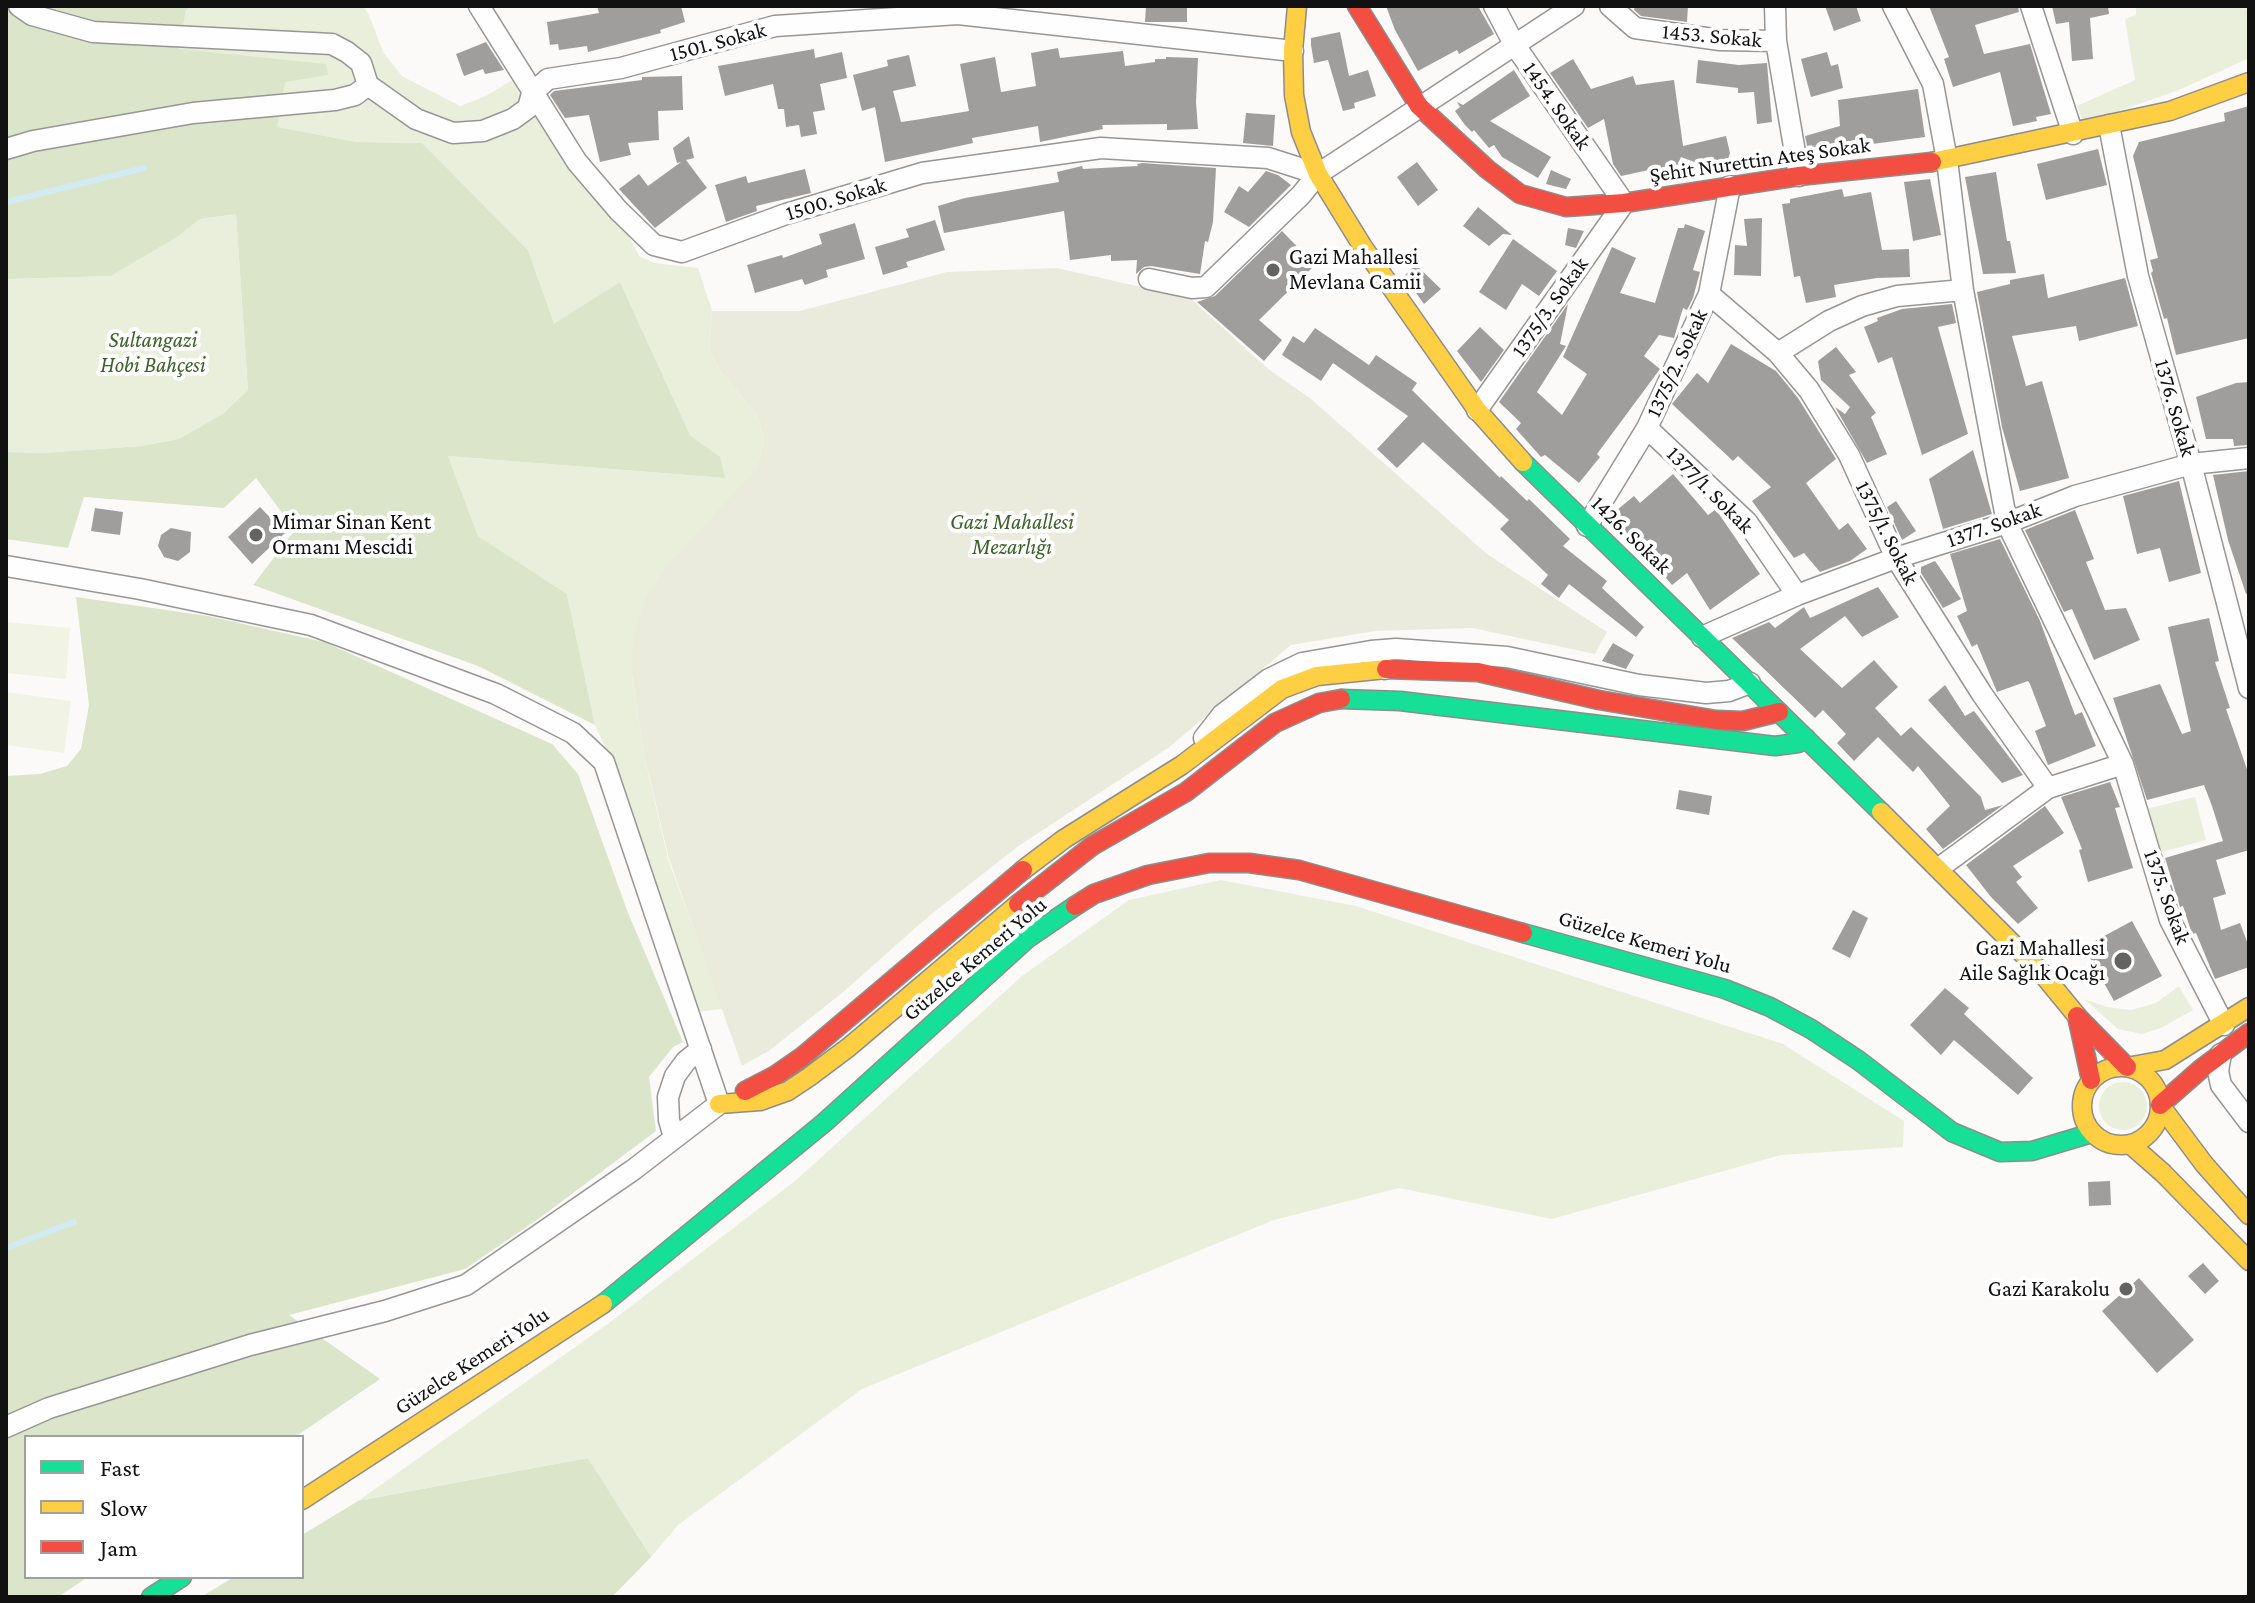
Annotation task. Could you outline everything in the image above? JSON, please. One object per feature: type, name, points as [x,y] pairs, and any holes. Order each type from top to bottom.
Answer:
[{"type":"main road","name":"1426. Sokak","points":[[1297,6],[1293,51],[1294,95],[1301,132],[1318,174],[1363,247],[1477,410],[1529,469],[1939,868],[2041,972],[2077,1016],[2127,1067]]},
{"type":"main road","name":"Şehit Nurettin Ateş Sokak","points":[[1357,6],[1419,106],[1487,169],[1520,194],[1566,207],[1624,203],[1799,176],[1947,160],[2170,111],[2249,82]]},
{"type":"main road","points":[[1385,669],[1400,701]]},
{"type":"main road","points":[[719,1104],[776,1075],[802,1057],[994,892],[1064,839],[1182,765],[1282,689],[1317,676],[1385,669],[1478,672],[1638,708],[1716,720],[1743,721],[1779,712]]},
{"type":"main road","points":[[719,1104],[760,1101],[788,1091],[809,1077],[1060,869],[1092,846],[1186,792],[1275,723],[1319,703],[1343,699],[1400,701],[1775,746],[1798,743],[1806,738]]},
{"type":"main road","name":"Güzelce Kemeri Yolu","points":[[304,1499],[594,1311],[825,1122],[1028,938],[1094,894],[1148,875],[1209,863],[1249,863],[1299,870],[1725,989],[1770,1007],[1858,1060],[1952,1132],[2000,1152],[2032,1151],[2092,1133]]},
{"type":"main road","points":[[2127,1067],[2151,1080],[2160,1105],[2158,1118],[2152,1130],[2142,1139],[2130,1144],[2106,1143],[2092,1133],[2083,1116],[2081,1103],[2091,1080],[2114,1067],[2165,1060],[2249,1007]]},
{"type":"main road","points":[[2077,1016],[2091,1080]]},
{"type":"main road","points":[[2160,1105],[2249,1033]]},
{"type":"main road","points":[[2160,1105],[2204,1164],[2249,1215]]},
{"type":"main road","points":[[2130,1144],[2163,1173],[2249,1261]]},
{"type":"main road","points":[[151,1597],[179,1579]]},
{"type":"street","points":[[19,6],[32,15],[93,32],[332,44],[361,63],[368,85],[416,119],[453,133],[483,131],[513,119],[528,108],[532,93]]},
{"type":"street","name":"1500. Sokak","points":[[479,6],[577,162],[618,210],[654,245],[682,252],[786,214],[922,173],[1101,148],[1268,158],[1318,174]]},
{"type":"street","name":"1454. Sokak","points":[[1494,6],[1514,44],[1624,203]]},
{"type":"street","points":[[1149,279],[1192,288],[1206,287],[1301,195],[1318,174],[1574,6]]},
{"type":"street","name":"1453. Sokak","points":[[1610,6],[1635,28],[1720,40],[1776,41]]},
{"type":"street","points":[[1775,6],[1776,41],[1799,176]]},
{"type":"street","name":"1375. Sokak","points":[[1893,6],[1933,84],[1947,160],[1963,290],[2007,523],[2123,764],[2170,920],[2224,1025]]},
{"type":"street","points":[[2031,6],[2073,134]]},
{"type":"street","name":"1501. Sokak","points":[[532,93],[548,79],[621,68],[774,16],[958,14],[1293,51]]},
{"type":"street","points":[[6,149],[33,141],[193,113],[335,100],[355,95],[368,85]]},
{"type":"street","name":"1376. Sokak","points":[[2109,125],[2138,276],[2249,688]]},
{"type":"street","name":"1375/2. Sokak","points":[[1587,526],[1647,428],[1709,294],[1730,186]]},
{"type":"street","name":"1375/3. Sokak","points":[[1477,410],[1624,203]]},
{"type":"street","points":[[1778,353],[1829,321],[1862,306],[1897,296],[1963,290]]},
{"type":"street","name":"1375/1. Sokak","points":[[1709,294],[1778,353],[1809,390],[1849,455],[1896,558],[1982,694],[2048,788]]},
{"type":"street","name":"1377/1. Sokak","points":[[1647,428],[1747,522],[1797,595]]},
{"type":"street","name":"1377. Sokak","points":[[1702,637],[1797,595],[1896,558],[2007,523],[2075,496],[2191,464],[2249,458]]},
{"type":"street","points":[[6,566],[140,589],[311,625],[496,694],[573,733],[604,762],[719,1104],[621,1179],[466,1285],[385,1311],[250,1345],[49,1408],[6,1427]]},
{"type":"street","points":[[1182,765],[1222,715],[1269,679],[1302,663],[1371,651],[1396,649],[1507,657],[1639,685],[1706,693],[1729,691],[1750,683]]},
{"type":"street","points":[[1371,651],[1385,669]]},
{"type":"street","points":[[1939,868],[2048,788],[2123,764]]},
{"type":"street","points":[[674,1137],[669,1120],[668,1097],[675,1076],[686,1061],[701,1049]]},
{"type":"street","points":[[2221,1054],[2218,1071],[2221,1085],[2249,1122]]},
{"type":"green space","points":[[6,6],[192,6],[186,10],[179,49],[326,64],[328,75],[285,82],[277,127],[357,142],[422,143],[528,250],[554,324],[620,282],[690,435],[720,457],[725,478],[448,456],[478,536],[567,594],[595,725],[478,666],[253,585],[295,530],[256,478],[224,508],[84,497],[68,548],[6,539],[6,452],[43,453],[142,446],[179,439],[224,413],[248,390],[236,214],[200,219],[177,237],[111,276],[6,279]]},
{"type":"green space","points":[[192,6],[363,6],[383,52],[402,76],[460,106],[486,96],[512,80],[528,108],[630,238],[639,256],[654,263],[698,268],[712,311],[709,352],[721,372],[757,415],[764,439],[757,468],[725,504],[632,675],[644,754],[668,859],[723,1009],[696,1012],[627,795],[595,725],[567,594],[478,536],[448,456],[724,478],[719,457],[690,435],[620,282],[554,325],[528,250],[422,143],[357,142],[276,127],[285,81],[328,75],[179,49],[186,10]]},
{"type":"green space","points":[[2136,6],[2245,6],[2249,15],[2249,58],[2179,90],[2084,123],[2077,106],[2135,80],[2125,19],[2136,15]]},
{"type":"green space","name":"Sultangazi Hobi Bahçesi","points":[[236,214],[248,390],[224,413],[179,439],[142,446],[43,453],[6,452],[6,279],[111,276],[177,237],[200,219]]},
{"type":"green space","name":"Gazi Mahallesi Mezarlığı","points":[[1057,268],[1190,298],[1267,368],[1311,399],[1487,554],[1607,632],[1595,654],[1472,628],[1375,631],[1291,645],[1168,748],[1020,845],[929,916],[842,993],[770,1050],[742,1066],[669,859],[644,754],[632,675],[633,635],[646,598],[670,563],[757,468],[764,439],[757,415],[721,372],[709,352],[712,311],[800,311],[947,272]]},
{"type":"green space","points":[[76,597],[208,616],[324,642],[552,744],[578,774],[628,913],[683,1042],[673,1047],[649,1077],[656,1131],[541,1217],[465,1269],[289,1315],[380,1379],[298,1435],[24,1435],[24,1579],[85,1579],[58,1597],[6,1597],[6,776],[40,774],[67,766],[81,749],[89,705]]},
{"type":"green space","points":[[2195,797],[2206,840],[2157,853],[2146,809]]},
{"type":"green space","points":[[1221,880],[1356,906],[1783,1044],[1904,1121],[1903,1147],[1781,1155],[1552,1219],[1399,1188],[1274,1220],[862,1389],[678,1525],[651,1557],[588,1458],[358,1501],[609,1323],[795,1181],[1022,976],[1129,900]]},
{"type":"green space","points":[[2179,986],[2193,1010],[2161,1028],[2142,1034],[2118,1029],[2084,999],[2107,1007],[2131,1010],[2156,1003]]},
{"type":"green space","points":[[2123,1082],[2140,1089],[2147,1106],[2140,1123],[2123,1130],[2106,1123],[2099,1106],[2106,1089]]},
{"type":"green space","points":[[588,1458],[651,1557],[612,1597],[201,1597],[231,1579],[304,1579],[304,1534],[358,1501]]},
{"type":"shaded area","points":[[6,622],[70,628],[66,679],[6,673]]},
{"type":"shaded area","points":[[6,692],[71,701],[64,753],[6,745]]},
{"type":"building","points":[[597,6],[681,6],[685,22],[660,30],[661,33],[588,52],[587,46],[559,50],[558,44],[550,45],[547,22],[599,13]]},
{"type":"building","points":[[1146,6],[1187,6],[1187,22],[1145,22]]},
{"type":"building","points":[[1386,6],[1478,6],[1494,34],[1459,54],[1457,50],[1418,71],[1395,30]]},
{"type":"building","points":[[1635,6],[1688,6],[1687,22],[1641,16],[1634,10]]},
{"type":"building","points":[[1825,6],[1856,6],[1861,21],[1834,31]]},
{"type":"building","points":[[1929,6],[2018,6],[2019,12],[1975,25],[1984,54],[2030,44],[2051,114],[2036,117],[2037,121],[2013,126],[2000,72],[1953,87],[1944,59],[1949,57]]},
{"type":"building","points":[[2052,6],[2108,6],[2109,14],[2090,18],[2093,59],[2072,61],[2069,22],[2056,24]]},
{"type":"building","points":[[1340,32],[1349,76],[1368,70],[1376,96],[1354,103],[1355,108],[1343,111],[1328,60],[1314,63],[1311,45],[1311,38]]},
{"type":"building","points":[[486,42],[504,70],[485,74],[483,69],[464,76],[456,54]]},
{"type":"building","points":[[1058,48],[1060,58],[1123,51],[1125,66],[1155,62],[1155,59],[1166,57],[1198,58],[1198,129],[1167,130],[1167,124],[1102,125],[1103,129],[1040,142],[1038,126],[972,138],[973,143],[885,162],[875,107],[862,111],[853,75],[888,66],[887,60],[909,55],[916,86],[893,91],[901,122],[969,111],[960,64],[995,57],[1001,92],[1036,86],[1031,53]]},
{"type":"building","points":[[814,49],[815,58],[842,52],[847,78],[820,84],[825,110],[813,112],[817,134],[801,137],[799,125],[786,127],[784,109],[778,109],[773,84],[725,96],[718,66]]},
{"type":"building","points":[[1827,52],[1831,66],[1838,64],[1843,88],[1811,97],[1801,59]]},
{"type":"building","points":[[1573,59],[1591,89],[1633,76],[1636,85],[1674,80],[1683,146],[1726,136],[1730,153],[1726,165],[1695,171],[1697,163],[1681,157],[1672,177],[1660,179],[1658,168],[1621,176],[1613,164],[1604,119],[1588,128],[1550,73]]},
{"type":"building","points":[[1698,60],[1739,65],[1767,63],[1772,122],[1757,124],[1754,92],[1738,93],[1738,88],[1696,83]]},
{"type":"building","points":[[1514,70],[1530,96],[1490,121],[1551,157],[1538,178],[1502,157],[1494,145],[1489,148],[1455,111],[1460,107],[1457,102],[1463,105]]},
{"type":"building","points":[[682,76],[683,110],[658,111],[659,140],[628,143],[631,155],[600,162],[589,115],[565,118],[550,95],[554,91],[642,80],[642,77]]},
{"type":"building","points":[[1918,89],[1925,137],[1872,144],[1872,140],[1830,144],[1833,153],[1815,157],[1812,145],[1807,146],[1805,136],[1840,126],[1838,100]]},
{"type":"building","points":[[2249,106],[2249,338],[2176,355],[2151,273],[2150,260],[2158,258],[2133,156],[2139,142],[2225,121],[2224,113]]},
{"type":"building","points":[[1246,113],[1275,115],[1273,146],[1243,143]]},
{"type":"building","points":[[689,136],[694,158],[686,160],[707,188],[655,228],[619,189],[639,174],[648,186],[681,162],[677,163],[673,148]]},
{"type":"building","points":[[2098,149],[2107,185],[2046,200],[2037,164]]},
{"type":"building","points":[[1417,162],[1438,190],[1418,206],[1397,177]]},
{"type":"building","points":[[1142,163],[1216,168],[1213,222],[1208,242],[1205,241],[1200,274],[1151,266],[1144,267],[1136,274],[1137,260],[1111,261],[1111,255],[1070,260],[1064,211],[944,233],[938,206],[965,198],[1059,182],[1057,172],[1082,166],[1083,169],[1138,166]]},
{"type":"building","points":[[805,169],[811,193],[756,206],[757,211],[726,222],[715,185],[746,176],[748,183]]},
{"type":"building","points":[[1551,170],[1571,179],[1566,189],[1546,184]]},
{"type":"building","points":[[1266,171],[1291,185],[1249,227],[1224,212],[1239,186],[1248,192]]},
{"type":"building","points":[[1996,172],[2007,241],[2010,241],[2016,273],[1983,274],[1965,177]]},
{"type":"building","points":[[1930,179],[1941,235],[1913,241],[1904,182]]},
{"type":"building","points":[[1842,189],[1844,197],[1871,192],[1882,250],[1909,249],[1910,277],[1877,278],[1834,285],[1836,297],[1806,303],[1800,276],[1794,277],[1782,204],[1790,203],[1790,199]]},
{"type":"building","points":[[1478,207],[1512,235],[1503,234],[1489,246],[1463,226]]},
{"type":"building","points":[[1762,218],[1761,276],[1734,275],[1735,245],[1747,246],[1744,219]]},
{"type":"building","points":[[935,220],[945,250],[906,262],[908,267],[883,275],[875,247],[909,237],[906,229]]},
{"type":"building","points":[[855,223],[865,259],[826,270],[828,277],[805,285],[802,279],[755,293],[747,265],[782,255],[783,258],[822,244],[819,234]]},
{"type":"building","points":[[1685,224],[1705,231],[1693,270],[1700,272],[1693,298],[1687,310],[1683,308],[1674,338],[1659,335],[1644,356],[1660,369],[1579,483],[1545,455],[1541,457],[1516,429],[1521,423],[1499,402],[1568,304],[1560,344],[1566,346],[1537,392],[1562,415],[1587,374],[1563,357],[1612,247],[1636,258],[1620,293],[1655,303],[1678,228],[1684,228]]},
{"type":"building","points":[[1568,228],[1584,231],[1576,248],[1565,245]]},
{"type":"building","points":[[1282,231],[1315,265],[1259,320],[1282,340],[1264,361],[1197,302],[1215,296]]},
{"type":"building","points":[[1513,239],[1557,271],[1539,296],[1522,284],[1506,310],[1479,292]]},
{"type":"building","points":[[1416,265],[1441,289],[1424,304],[1404,276]]},
{"type":"building","points":[[2044,274],[2048,298],[2125,278],[2138,326],[2079,341],[2076,326],[2012,336],[2026,386],[2042,381],[2069,478],[2020,491],[2002,427],[1977,292],[2010,284],[2010,280]]},
{"type":"building","points":[[1952,304],[1956,323],[1938,327],[1968,434],[1922,455],[1892,357],[1878,363],[1864,327],[1878,321],[1877,318],[1902,309]]},
{"type":"building","points":[[1480,327],[1504,350],[1481,382],[1457,351]]},
{"type":"building","points":[[1315,328],[1369,365],[1376,355],[1417,383],[1412,390],[1500,478],[1527,501],[1529,499],[1570,539],[1563,546],[1607,581],[1602,588],[1644,627],[1636,637],[1569,584],[1559,598],[1541,584],[1548,575],[1500,529],[1509,520],[1423,442],[1397,468],[1377,449],[1408,416],[1333,363],[1321,381],[1282,355],[1293,336],[1304,343]]},
{"type":"building","points":[[1731,344],[1776,371],[1798,398],[1836,459],[1806,483],[1839,530],[1848,523],[1867,549],[1850,561],[1820,572],[1804,553],[1794,558],[1752,501],[1771,487],[1738,456],[1733,461],[1672,404],[1697,373],[1708,383]]},
{"type":"building","points":[[1836,347],[1856,372],[1849,375],[1876,413],[1871,417],[1887,454],[1867,463],[1835,407],[1845,414],[1850,407],[1821,380],[1818,361]]},
{"type":"building","points":[[2249,382],[2249,445],[2234,446],[2233,439],[2206,439],[2196,397],[2236,383]]},
{"type":"building","points":[[1973,450],[1992,514],[1943,529],[1929,479]]},
{"type":"building","points":[[2249,471],[2249,593],[2246,594],[2228,540],[2213,475]]},
{"type":"building","points":[[1673,474],[1708,515],[1715,510],[1719,514],[1760,574],[1710,610],[1687,573],[1672,585],[1611,515],[1634,496],[1640,503]]},
{"type":"building","points":[[2179,481],[2201,573],[2169,582],[2160,548],[2137,554],[2123,496]]},
{"type":"building","points":[[1896,501],[1916,531],[1902,540],[1887,507]]},
{"type":"building","name":"Mimar Sinan Kent Ormanı Mescidi","points":[[260,507],[285,533],[252,564],[228,537]]},
{"type":"building","points":[[95,508],[123,512],[120,535],[91,531]]},
{"type":"building","points":[[2075,510],[2094,559],[2086,562],[2105,610],[2126,608],[2140,640],[2094,660],[2072,609],[2064,612],[2025,530]]},
{"type":"building","points":[[171,528],[191,532],[190,552],[178,561],[164,557],[158,546],[161,535]]},
{"type":"building","points":[[2000,539],[2040,621],[2075,715],[2082,712],[2096,746],[2048,765],[2035,731],[2046,726],[2030,684],[2028,681],[1997,692],[1977,644],[1972,647],[1957,616],[1967,611],[1950,554]]},
{"type":"building","points":[[1935,561],[1961,599],[1943,608],[1921,573],[1921,567]]},
{"type":"building","points":[[1878,587],[1899,617],[1862,637],[1845,616],[1800,649],[1842,688],[1874,660],[1898,687],[1875,708],[1901,736],[1911,727],[1981,797],[1985,810],[2003,805],[1943,849],[1926,829],[1950,806],[1918,766],[1913,772],[1878,737],[1854,761],[1837,743],[1846,734],[1823,710],[1815,718],[1732,638],[1769,622],[1775,628],[1804,607],[1810,618]]},
{"type":"building","points":[[2209,618],[2219,661],[2215,662],[2230,708],[2226,709],[2249,775],[2249,850],[2216,860],[2226,894],[2213,898],[2221,930],[2240,923],[2249,947],[2249,967],[2215,979],[2196,933],[2192,934],[2183,906],[2180,907],[2165,858],[2223,841],[2212,806],[2204,785],[2147,800],[2113,698],[2160,684],[2182,734],[2191,731],[2168,627]]},
{"type":"building","points":[[1613,643],[1634,655],[1626,669],[1602,661]]},
{"type":"building","points":[[1945,685],[1965,716],[1974,711],[2023,775],[2002,783],[1928,700]]},
{"type":"building","points":[[2110,782],[2120,807],[2115,808],[2133,868],[2088,882],[2079,850],[2082,849],[2061,797]]},
{"type":"building","points":[[1679,790],[1712,796],[1709,815],[1676,809]]},
{"type":"building","points":[[2045,806],[2064,833],[2013,866],[2022,877],[2016,882],[2038,908],[2018,924],[1991,897],[1966,865]]},
{"type":"building","points":[[1853,910],[1868,918],[1850,958],[1832,949]]},
{"type":"building","name":"Gazi Mahallesi Aile Sağlık Ocağı","points":[[2132,921],[2162,976],[2114,1001],[2084,947]]},
{"type":"building","points":[[1945,988],[1969,1008],[1964,1014],[2033,1078],[2018,1095],[1954,1040],[1941,1055],[1910,1025]]},
{"type":"building","points":[[2110,1181],[2111,1205],[2089,1206],[2088,1182]]},
{"type":"building","points":[[2203,1263],[2219,1281],[2205,1294],[2188,1276]]},
{"type":"building","points":[[2139,1278],[2194,1340],[2157,1373],[2102,1311]]},
{"type":"waterway","points":[[6,202],[144,168]]},
{"type":"waterway","points":[[6,1248],[74,1222]]},
{"type":"traffic: fast","points":[[1523,462],[1881,812]]},
{"type":"traffic: fast","points":[[1341,699],[1400,701],[1775,746],[1798,743],[1806,738]]},
{"type":"traffic: fast","points":[[603,1304],[825,1122],[1028,938],[1075,906]]},
{"type":"traffic: fast","points":[[1523,933],[1725,989],[1770,1007],[1858,1060],[1952,1132],[2000,1152],[2032,1151],[2092,1133]]},
{"type":"traffic: fast","points":[[151,1597],[179,1579]]},
{"type":"traffic: slow","points":[[1297,6],[1293,51],[1294,95],[1301,132],[1318,174],[1363,247],[1477,410],[1523,462]]},
{"type":"traffic: slow","points":[[1932,162],[2170,111],[2249,82]]},
{"type":"traffic: slow","points":[[1023,870],[1064,839],[1182,765],[1282,689],[1317,676],[1386,669]]},
{"type":"traffic: slow","points":[[1881,812],[2041,972],[2077,1016]]},
{"type":"traffic: slow","points":[[719,1104],[760,1101],[788,1091],[809,1077],[1018,904]]},
{"type":"traffic: slow","points":[[2127,1067],[2165,1060],[2249,1007]]},
{"type":"traffic: slow","points":[[2121,1067],[2136,1070],[2149,1078],[2157,1091],[2160,1106],[2157,1121],[2149,1134],[2136,1142],[2121,1145],[2106,1142],[2093,1134],[2085,1121],[2082,1106],[2085,1091],[2093,1078],[2106,1070],[2121,1067]]},
{"type":"traffic: slow","points":[[2160,1105],[2204,1164],[2249,1215]]},
{"type":"traffic: slow","points":[[2130,1144],[2163,1173],[2249,1261]]},
{"type":"traffic: slow","points":[[304,1499],[603,1304]]},
{"type":"traffic: jam","points":[[1357,6],[1419,106],[1487,169],[1520,194],[1566,207],[1624,203],[1799,176],[1932,162]]},
{"type":"traffic: jam","points":[[1386,669],[1478,672],[1599,700],[1716,720],[1743,721],[1779,712]]},
{"type":"traffic: jam","points":[[1018,904],[1092,846],[1186,792],[1275,723],[1319,703],[1341,699]]},
{"type":"traffic: jam","points":[[1075,906],[1094,894],[1148,875],[1209,863],[1249,863],[1299,870],[1523,933]]},
{"type":"traffic: jam","points":[[745,1091],[802,1057],[1023,870]]},
{"type":"traffic: jam","points":[[2091,1080],[2077,1016],[2127,1067]]},
{"type":"traffic: jam","points":[[2160,1105],[2249,1033]]},
{"type":"place","name":"Gazi Mahallesi Mevlana Camii","points":[[1273,270]]},
{"type":"place","name":"Mimar Sinan Kent Ormanı Mescidi","points":[[256,535]]},
{"type":"place","name":"Gazi Mahallesi Aile Sağlık Ocağı","points":[[2123,961]]},
{"type":"place","name":"Gazi Karakolu","points":[[2126,1289]]}]
